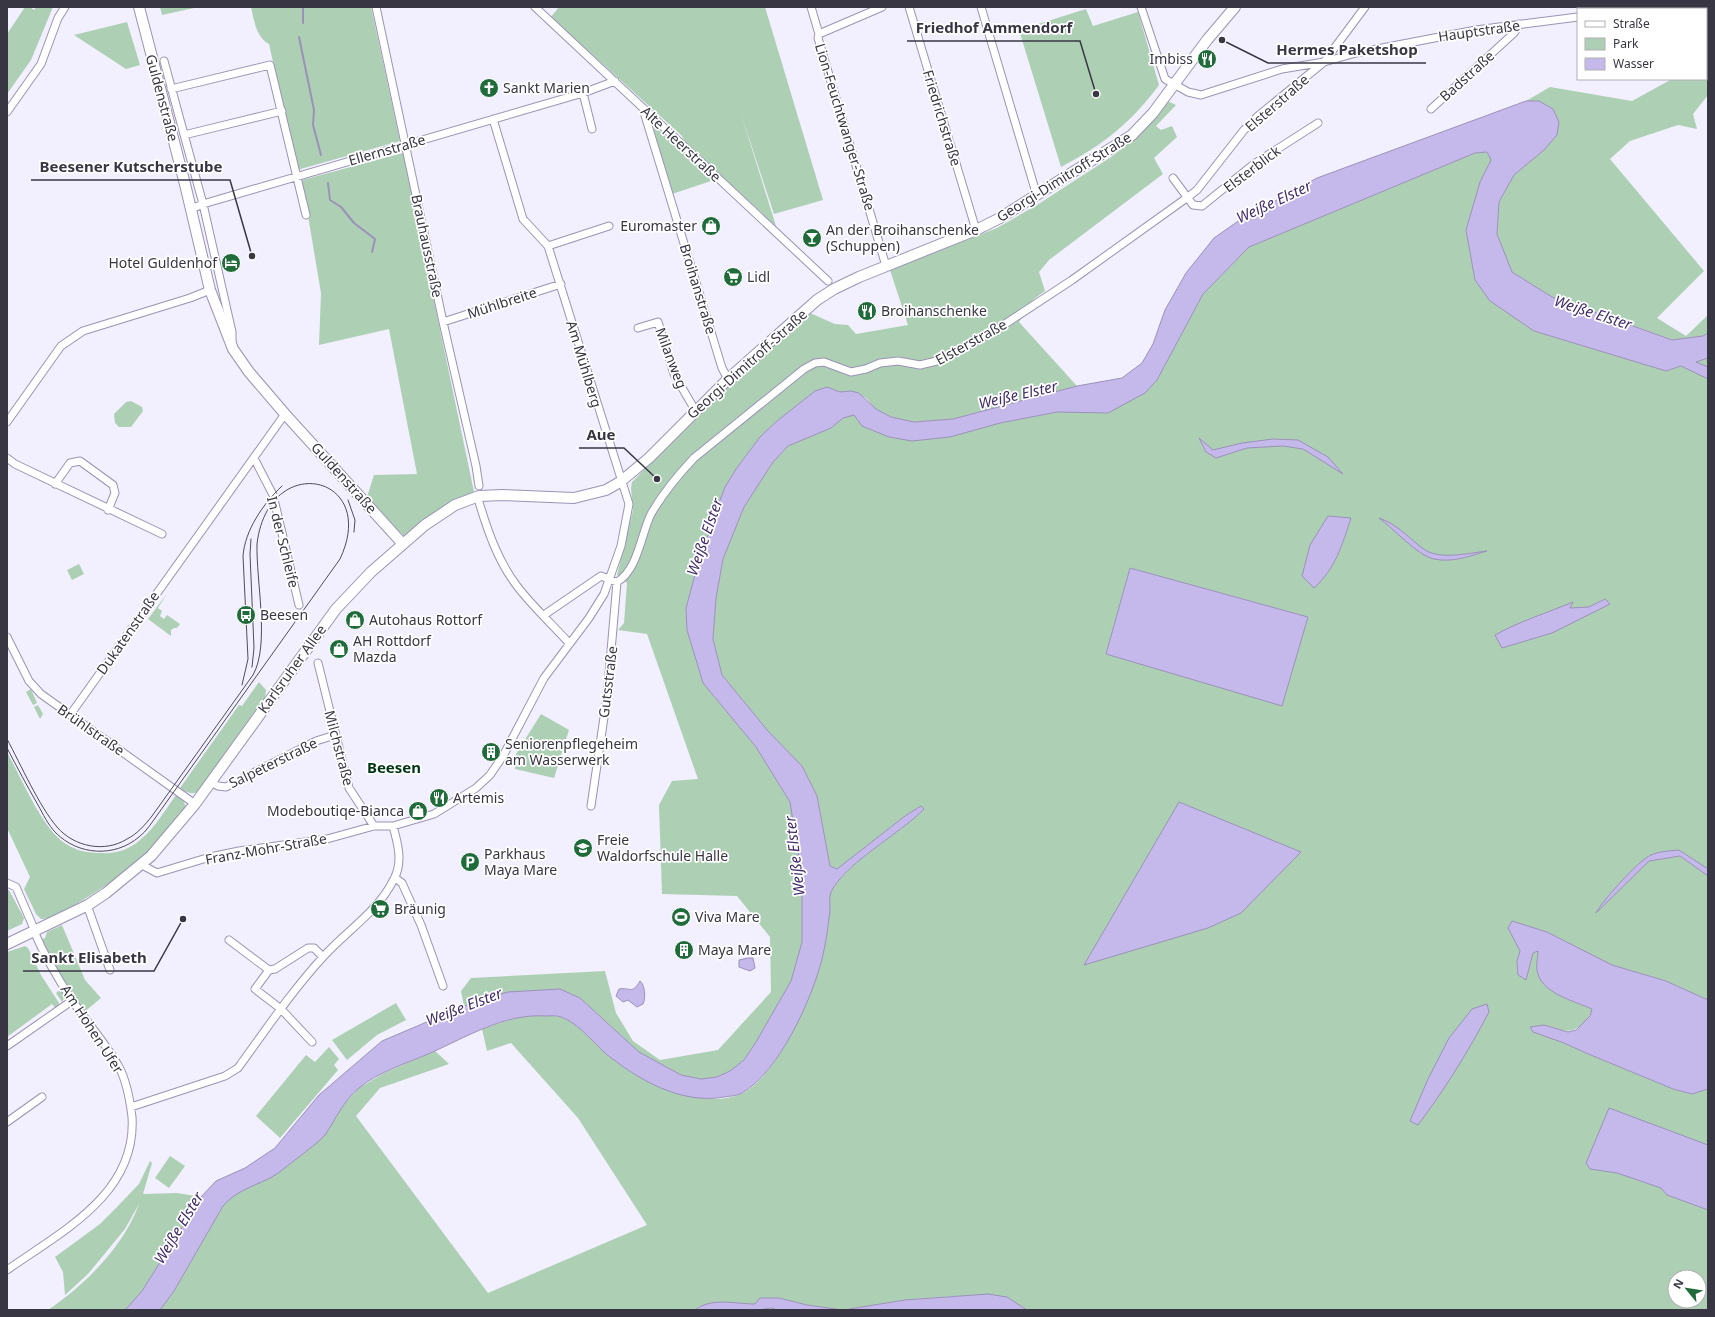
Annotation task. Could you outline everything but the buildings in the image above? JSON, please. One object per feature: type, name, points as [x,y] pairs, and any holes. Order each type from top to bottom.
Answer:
[{"type":"street","points":[[7,112],[40,64],[58,18],[65,7]]},
{"type":"street","name":"Guldenstraße","points":[[139,7],[191,209],[210,290],[233,349],[249,372],[285,414],[402,543]]},
{"type":"street","name":"Brauhausstraße","points":[[376,7],[443,322],[476,466],[479,486]]},
{"type":"street","name":"Alte Heerstraße","points":[[535,7],[828,280]]},
{"type":"street","name":"Lion-Feuchtwanger-Straße","points":[[811,7],[819,34],[818,38],[886,266]]},
{"type":"street","points":[[819,34],[882,7]]},
{"type":"street","name":"Friedrichstraße","points":[[909,7],[976,230]]},
{"type":"street","points":[[981,7],[1037,196]]},
{"type":"street","points":[[1141,7],[1165,79],[1173,85]]},
{"type":"street","name":"Georgi-Dimitroff-Straße","points":[[620,482],[649,458],[695,410],[728,379],[817,300],[845,282],[976,230],[1037,196],[1132,135],[1153,113],[1207,40],[1235,7]]},
{"type":"street","name":"Elsterstraße","points":[[617,582],[622,579],[628,571],[651,515],[679,473],[694,458],[804,369],[815,363],[824,362],[851,372],[866,369],[880,363],[898,361],[920,365],[941,360],[1002,326],[1072,280],[1197,190],[1244,130],[1258,116],[1324,62],[1365,7]]},
{"type":"street","name":"Hauptstraße","points":[[1173,85],[1188,92],[1201,95],[1282,69],[1324,62],[1356,53],[1432,38],[1519,24],[1548,22],[1577,17]]},
{"type":"street","name":"Badstraße","points":[[1431,109],[1514,33],[1519,24]]},
{"type":"street","name":"Guldenstraße","points":[[164,61],[203,204],[232,332],[233,349]]},
{"type":"street","points":[[171,89],[270,65],[298,176],[306,216]]},
{"type":"street","name":"Ellernstraße","points":[[191,209],[203,204],[583,93],[615,81]]},
{"type":"street","points":[[583,93],[592,129]]},
{"type":"street","name":"Broihanstraße","points":[[642,107],[722,368],[728,379]]},
{"type":"street","points":[[184,135],[282,111]]},
{"type":"street","name":"Am Mühlberg","points":[[493,119],[523,219],[548,246],[561,284],[620,482]]},
{"type":"street","name":"Elsterblick","points":[[1188,197],[1194,205],[1202,206],[1254,164],[1318,123]]},
{"type":"street","points":[[1173,178],[1188,197]]},
{"type":"street","points":[[548,246],[609,226]]},
{"type":"street","name":"Mühlbreite","points":[[443,322],[561,284]]},
{"type":"street","points":[[7,422],[61,346],[73,336],[83,331],[190,298],[210,290]]},
{"type":"street","name":"Milanweg","points":[[638,328],[658,322],[674,374],[695,410]]},
{"type":"street","points":[[254,458],[285,414]]},
{"type":"street","points":[[7,458],[15,464],[108,510],[162,534]]},
{"type":"street","name":"Dukatenstraße","points":[[70,715],[254,458]]},
{"type":"street","name":"In der Schleife","points":[[254,458],[273,495],[299,606]]},
{"type":"street","points":[[55,484],[70,463],[80,461],[113,485],[115,493],[108,510]]},
{"type":"street","points":[[131,1108],[225,1076],[238,1068],[281,1009],[323,957],[376,905],[395,878],[400,853],[393,826],[434,814],[476,788],[490,775],[503,756],[544,678],[593,612],[604,594],[620,546],[629,504],[620,482]]},
{"type":"street","name":"Karlsruher Allee","points":[[7,944],[87,905],[142,865],[163,844],[195,804],[320,630],[355,589],[402,543],[447,509],[479,496],[503,495],[574,498],[606,490],[620,482]]},
{"type":"street","points":[[479,502],[490,537],[518,588],[569,643]]},
{"type":"street","points":[[544,615],[598,578],[605,576],[617,582]]},
{"type":"street","name":"Gutsstraße","points":[[591,806],[607,697],[617,582]]},
{"type":"street","name":"Brühlstraße","points":[[7,637],[29,680],[41,694],[195,804]]},
{"type":"street","name":"Milchstraße","points":[[318,662],[349,788],[374,826]]},
{"type":"street","name":"Salpeterstraße","points":[[211,782],[218,786],[226,787],[316,741],[335,735]]},
{"type":"street","name":"Franz-Mohr-Straße","points":[[142,865],[157,873],[210,857],[327,839],[374,826],[393,826]]},
{"type":"street","points":[[395,878],[402,883],[421,925],[443,986]]},
{"type":"street","name":"Am Hohen Ufer","points":[[7,883],[16,887],[34,931],[72,1000],[120,1068],[131,1108],[132,1129],[127,1158],[113,1185],[95,1206],[7,1270]]},
{"type":"street","points":[[87,905],[110,970]]},
{"type":"street","points":[[229,940],[269,970]]},
{"type":"street","points":[[312,1042],[281,1009],[255,989],[269,970],[275,969],[308,948],[314,948],[323,957]]},
{"type":"street","points":[[7,1046],[72,1000]]},
{"type":"street","points":[[7,1122],[42,1097]]},
{"type":"green space","points":[[25,7],[30,7],[34,10],[36,7],[53,7],[31,60],[7,94],[7,34]]},
{"type":"green space","points":[[160,7],[199,7],[162,15]]},
{"type":"green space","points":[[251,7],[371,7],[400,141],[297,170],[269,44],[258,33]]},
{"type":"green space","points":[[559,7],[765,7],[823,200],[774,214],[741,114],[776,226],[685,143],[682,136],[551,17]]},
{"type":"green space","points":[[1679,7],[1708,7],[1708,30],[1707,8]]},
{"type":"green space","points":[[1086,9],[1093,26],[1138,12],[1159,85],[1127,122],[1090,150],[1061,167],[1019,30]]},
{"type":"green space","points":[[127,22],[140,65],[126,69],[74,35]]},
{"type":"green space","points":[[1708,41],[1708,95],[1693,114],[1697,129],[1678,125],[1630,141],[1610,159],[1704,271],[1657,318],[1686,336],[1708,315],[1708,333],[1703,336],[1673,340],[1552,297],[1512,272],[1497,234],[1499,202],[1514,175],[1544,150],[1557,135],[1559,122],[1539,101],[1526,101],[1550,87],[1632,101],[1670,80],[1707,80]]},
{"type":"green space","points":[[1165,100],[1176,105],[1156,126],[1161,130],[1172,126],[1177,137],[1154,158],[1163,174],[1049,260],[1039,272],[1045,291],[1034,299],[1019,322],[1077,386],[953,419],[914,422],[891,417],[876,409],[866,398],[851,391],[840,393],[827,387],[815,391],[777,421],[760,437],[736,469],[725,488],[696,571],[686,608],[687,630],[703,683],[756,747],[790,802],[802,878],[802,942],[791,981],[744,1060],[730,1071],[717,1077],[701,1079],[681,1075],[639,1052],[580,998],[481,999],[464,1006],[461,991],[471,978],[605,971],[616,1013],[633,1041],[660,1060],[718,1050],[771,992],[770,937],[737,896],[662,894],[659,805],[672,781],[698,779],[647,634],[618,630],[624,623],[627,583],[617,575],[633,510],[631,488],[632,482],[711,402],[810,313],[835,324],[848,325],[856,334],[908,325],[890,270],[997,228],[1037,205],[1111,157],[1135,138]]},
{"type":"green space","points":[[652,124],[714,180],[672,194]]},
{"type":"green space","points":[[1487,152],[1491,160],[1480,182],[1466,230],[1534,331],[1666,371],[1708,358],[1708,1000],[1666,981],[1612,965],[1547,932],[1508,928],[1520,951],[1517,961],[1518,975],[1526,979],[1533,953],[1539,951],[1567,999],[1592,1009],[1590,1016],[1586,1021],[1578,1028],[1573,1030],[1559,1030],[1544,1025],[1564,1043],[1673,1089],[1692,1094],[1708,1089],[1708,1310],[1027,1310],[1007,1297],[955,1296],[905,1300],[843,1310],[807,1305],[779,1298],[760,1298],[755,1304],[700,1306],[695,1310],[160,1310],[174,1291],[223,1206],[230,1198],[242,1190],[270,1178],[323,1137],[344,1104],[359,1088],[384,1073],[435,1051],[449,1064],[380,1088],[356,1116],[488,1293],[647,1225],[578,1118],[511,1043],[487,1051],[482,1029],[520,1017],[550,1015],[560,1017],[577,1026],[620,1065],[639,1077],[660,1087],[681,1094],[711,1099],[734,1097],[741,1094],[754,1085],[780,1054],[801,1014],[810,994],[822,959],[831,892],[838,881],[848,870],[914,819],[924,809],[905,816],[837,869],[830,866],[817,796],[802,766],[768,731],[722,675],[713,639],[716,598],[723,559],[744,507],[773,462],[788,446],[831,428],[843,418],[855,414],[862,426],[889,437],[1000,423],[1057,412],[1108,413],[1157,380],[1203,294],[1249,247],[1475,153]],"holes":[[[1351,518],[1341,547],[1328,572],[1314,587]],[[1130,568],[1308,617],[1282,705],[1106,654]]]},
{"type":"green space","points":[[403,153],[474,492],[437,512],[405,537],[367,497],[374,475],[417,474],[389,329],[319,345],[321,293],[302,180]]},
{"type":"green space","points":[[131,401],[142,407],[143,411],[131,427],[119,427],[115,423],[114,414],[126,402]]},
{"type":"green space","points":[[79,564],[84,574],[72,580],[67,570]]},
{"type":"green space","points":[[166,595],[158,608],[162,611],[160,616],[164,619],[167,615],[180,624],[177,628],[171,630],[171,636],[148,619]]},
{"type":"green space","points":[[259,682],[266,690],[265,699],[200,791],[192,793],[182,790],[180,788],[239,705],[242,706]]},
{"type":"green space","points":[[31,689],[37,703],[33,705],[26,692]]},
{"type":"green space","points":[[38,705],[43,714],[40,719],[34,707]]},
{"type":"green space","points":[[541,714],[569,730],[554,778],[515,769],[516,754]]},
{"type":"green space","points":[[7,752],[40,815],[57,837],[66,844],[78,850],[92,853],[111,853],[122,851],[131,846],[140,840],[160,819],[176,795],[182,798],[186,807],[183,816],[147,853],[123,873],[77,904],[62,912],[41,919],[36,914],[24,889],[30,877],[7,828]]},
{"type":"green space","points":[[9,890],[24,918],[22,924],[7,931],[7,891]]},
{"type":"green space","points":[[62,925],[85,980],[101,998],[83,1013],[38,941],[45,938],[47,932]]},
{"type":"green space","points":[[25,946],[28,948],[41,975],[59,1005],[55,1008],[52,1004],[7,1037],[7,952]]},
{"type":"green space","points":[[61,989],[65,996],[62,1002],[56,993]]},
{"type":"green space","points":[[396,1003],[406,1020],[377,1035],[347,1060],[332,1040]]},
{"type":"green space","points":[[329,1047],[339,1059],[334,1065],[338,1070],[280,1138],[256,1116],[306,1055],[315,1062]]},
{"type":"green space","points":[[170,1156],[185,1166],[169,1188],[155,1178]]},
{"type":"green space","points":[[150,1161],[152,1163],[143,1194],[177,1193],[201,1197],[142,1291],[125,1310],[48,1310],[76,1289],[102,1263],[124,1235],[139,1204],[125,1229],[88,1274],[65,1295],[63,1272],[55,1257],[100,1224],[115,1209],[139,1184]]},
{"type":"water","name":"Weiße Elster","points":[[1526,101],[1539,101],[1553,109],[1559,122],[1557,135],[1544,150],[1514,175],[1499,202],[1497,234],[1512,272],[1552,297],[1672,340],[1703,336],[1708,333],[1708,358],[1696,362],[1708,367],[1708,379],[1681,366],[1666,371],[1534,331],[1490,301],[1475,280],[1466,230],[1480,182],[1491,160],[1487,152],[1475,153],[1249,247],[1203,294],[1157,380],[1145,393],[1108,413],[1057,412],[1000,423],[950,437],[912,441],[889,437],[862,426],[854,415],[843,418],[831,428],[788,446],[773,462],[744,507],[723,559],[716,598],[713,639],[722,675],[768,731],[802,766],[817,796],[830,866],[837,869],[905,816],[921,806],[924,809],[860,860],[838,881],[831,892],[826,941],[817,975],[802,1013],[792,1033],[769,1069],[756,1083],[740,1094],[708,1098],[692,1097],[660,1088],[631,1072],[605,1053],[573,1023],[561,1017],[530,1016],[500,1022],[383,1073],[366,1082],[353,1093],[344,1104],[325,1135],[319,1141],[276,1174],[238,1193],[223,1206],[174,1291],[160,1310],[125,1310],[142,1291],[201,1197],[216,1181],[245,1168],[275,1148],[319,1095],[382,1041],[481,999],[508,992],[560,989],[580,998],[639,1052],[681,1075],[701,1079],[717,1077],[730,1071],[744,1060],[791,981],[802,942],[802,878],[790,802],[756,747],[703,683],[687,630],[686,608],[696,571],[725,487],[736,469],[760,437],[777,421],[815,391],[827,387],[840,392],[851,391],[859,393],[876,409],[891,417],[914,422],[953,419],[1077,386],[1122,378],[1142,363],[1153,344],[1165,310],[1186,273],[1214,238],[1237,222],[1317,178]]},
{"type":"water","points":[[1199,438],[1213,450],[1242,443],[1273,439],[1298,440],[1328,457],[1343,474],[1303,449],[1283,446],[1247,448],[1216,458],[1206,452]]},
{"type":"water","points":[[1328,516],[1351,518],[1341,547],[1333,564],[1322,580],[1314,588],[1302,576],[1310,545]]},
{"type":"water","points":[[1379,518],[1392,524],[1425,550],[1432,553],[1439,555],[1455,555],[1487,551],[1454,560],[1434,559],[1421,553]]},
{"type":"water","points":[[1130,568],[1308,617],[1282,706],[1106,654]]},
{"type":"water","points":[[1605,599],[1610,604],[1552,633],[1502,648],[1495,635],[1524,621],[1573,602],[1570,608],[1589,607]]},
{"type":"water","points":[[1179,802],[1301,852],[1241,913],[1208,928],[1084,965]]},
{"type":"water","points":[[1679,850],[1708,869],[1708,876],[1680,856],[1649,861],[1596,913],[1622,881],[1645,858],[1665,851]]},
{"type":"water","points":[[1512,921],[1547,932],[1612,965],[1666,981],[1708,1000],[1708,1089],[1692,1094],[1673,1089],[1564,1043],[1533,1032],[1530,1027],[1544,1025],[1568,1032],[1576,1030],[1590,1016],[1592,1009],[1559,995],[1544,985],[1539,978],[1537,970],[1538,951],[1533,953],[1526,980],[1518,975],[1517,961],[1520,951],[1508,928]]},
{"type":"water","points":[[753,958],[755,968],[750,971],[739,967],[739,960]]},
{"type":"water","points":[[640,981],[643,985],[644,992],[643,1004],[637,1007],[628,1000],[623,1002],[616,996],[619,989],[631,990],[635,988]]},
{"type":"water","points":[[1487,1004],[1489,1012],[1447,1084],[1418,1125],[1410,1121],[1428,1079],[1449,1038],[1472,1009]]},
{"type":"water","points":[[1609,1108],[1708,1145],[1708,1210],[1667,1195],[1661,1188],[1617,1173],[1590,1169],[1586,1163]]},
{"type":"water","points":[[988,1294],[1007,1297],[1027,1310],[843,1310],[905,1300]]},
{"type":"water","points":[[760,1298],[779,1298],[807,1305],[843,1310],[778,1310],[771,1308],[759,1310],[695,1310],[701,1306],[716,1302],[755,1304]]},
{"type":"waterway","points":[[303,7],[303,23]]},
{"type":"waterway","points":[[299,37],[314,110],[313,125],[321,155]]},
{"type":"waterway","points":[[328,183],[330,200],[341,207],[354,223],[375,239],[372,252]]},
{"type":"tram line","points":[[7,739],[30,785],[50,818],[64,834],[81,843],[100,847],[118,843],[134,835],[152,816],[253,675],[258,662],[261,647],[261,612],[257,544],[265,514],[280,495],[299,485],[318,484],[334,492],[345,508],[348,530],[340,559],[151,823],[139,837],[129,844],[108,851],[85,849],[75,846],[65,840],[56,833],[48,823],[7,748]]},
{"type":"tram line","points":[[242,685],[248,659],[243,556],[244,546],[256,518],[268,501],[282,486]]},
{"type":"tram line","points":[[348,500],[355,520],[354,532]]},
{"type":"tram line","points":[[251,539],[250,554],[254,648],[252,667]]},
{"type":"place","name":"Hermes Paketshop","points":[[1222,40]]},
{"type":"place","name":"Imbiss","points":[[1207,59]]},
{"type":"place","name":"Sankt Marien","points":[[489,88]]},
{"type":"place","name":"Friedhof Ammendorf","points":[[1096,94]]},
{"type":"place","name":"Euromaster","points":[[711,226]]},
{"type":"place","name":"An der Broihanschenke (Schuppen)","points":[[812,238]]},
{"type":"place","name":"Beesener Kutscherstube","points":[[252,256]]},
{"type":"place","name":"Hotel Guldenhof","points":[[231,263]]},
{"type":"place","name":"Lidl","points":[[733,277]]},
{"type":"place","name":"Broihanschenke","points":[[867,311]]},
{"type":"place","name":"Aue","points":[[657,479]]},
{"type":"place","name":"Beesen","points":[[246,615]]},
{"type":"place","name":"Autohaus Rottorf","points":[[355,620]]},
{"type":"place","name":"AH Rottdorf Mazda","points":[[339,649]]},
{"type":"place","name":"Seniorenpflegeheim am Wasserwerk","points":[[491,752]]},
{"type":"place","name":"Artemis","points":[[439,798]]},
{"type":"place","name":"Modeboutiqe-Bianca","points":[[418,811]]},
{"type":"place","name":"Freie Waldorfschule Halle","points":[[583,848]]},
{"type":"place","name":"Parkhaus Maya Mare","points":[[470,862]]},
{"type":"place","name":"Bräunig","points":[[380,909]]},
{"type":"place","name":"Viva Mare","points":[[681,917]]},
{"type":"place","name":"Sankt Elisabeth","points":[[183,919]]},
{"type":"place","name":"Maya Mare","points":[[684,950]]},
{"type":"district","name":"Beesen","points":[[394,768]]}]
